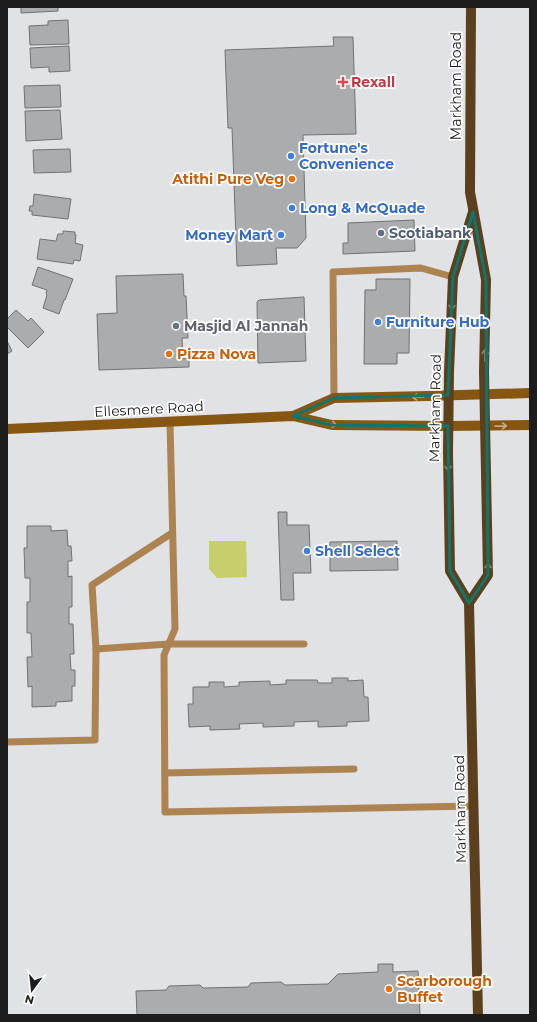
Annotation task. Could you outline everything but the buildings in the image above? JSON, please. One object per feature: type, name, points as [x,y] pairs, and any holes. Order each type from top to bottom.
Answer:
[{"type":"main road","name":"Markham Road","points":[[469,603],[488,575],[485,426],[486,280],[470,192],[471,7]]},
{"type":"main road","name":"Markham Road","points":[[473,212],[453,277],[448,395],[448,453],[450,571],[469,603],[478,1015]]},
{"type":"main road","name":"Ellesmere Road","points":[[293,416],[334,398],[530,392]]},
{"type":"main road","name":"Ellesmere Road","points":[[7,430],[293,416],[332,425],[530,425]]},
{"type":"lane","points":[[334,398],[333,272],[421,268],[453,277]]},
{"type":"lane","points":[[170,422],[175,629],[164,655],[165,812],[473,806]]},
{"type":"lane","points":[[7,742],[95,740],[96,649],[92,585],[172,533]]},
{"type":"lane","points":[[96,649],[169,644],[304,644]]},
{"type":"lane","points":[[165,773],[354,769]]},
{"type":"highlighted area","points":[[473,212],[486,280],[488,575],[469,603],[450,571],[448,426],[332,425],[293,416],[334,398],[448,395],[453,277]]},
{"type":"green space","points":[[209,541],[246,541],[247,577],[217,578],[209,569]]},
{"type":"place","name":"Rexall","points":[[343,82]]},
{"type":"place","name":"Fortune's Convenience","points":[[291,156]]},
{"type":"place","name":"Atithi Pure Veg","points":[[292,179]]},
{"type":"place","name":"Long & McQuade","points":[[292,208]]},
{"type":"place","name":"Scotiabank","points":[[381,233]]},
{"type":"place","name":"Money Mart","points":[[281,235]]},
{"type":"place","name":"Furniture Hub","points":[[378,322]]},
{"type":"place","name":"Masjid Al Jannah","points":[[176,326]]},
{"type":"place","name":"Pizza Nova","points":[[169,354]]},
{"type":"place","name":"Shell Select","points":[[307,551]]},
{"type":"place","name":"Scarborough Buffet","points":[[389,989]]}]
